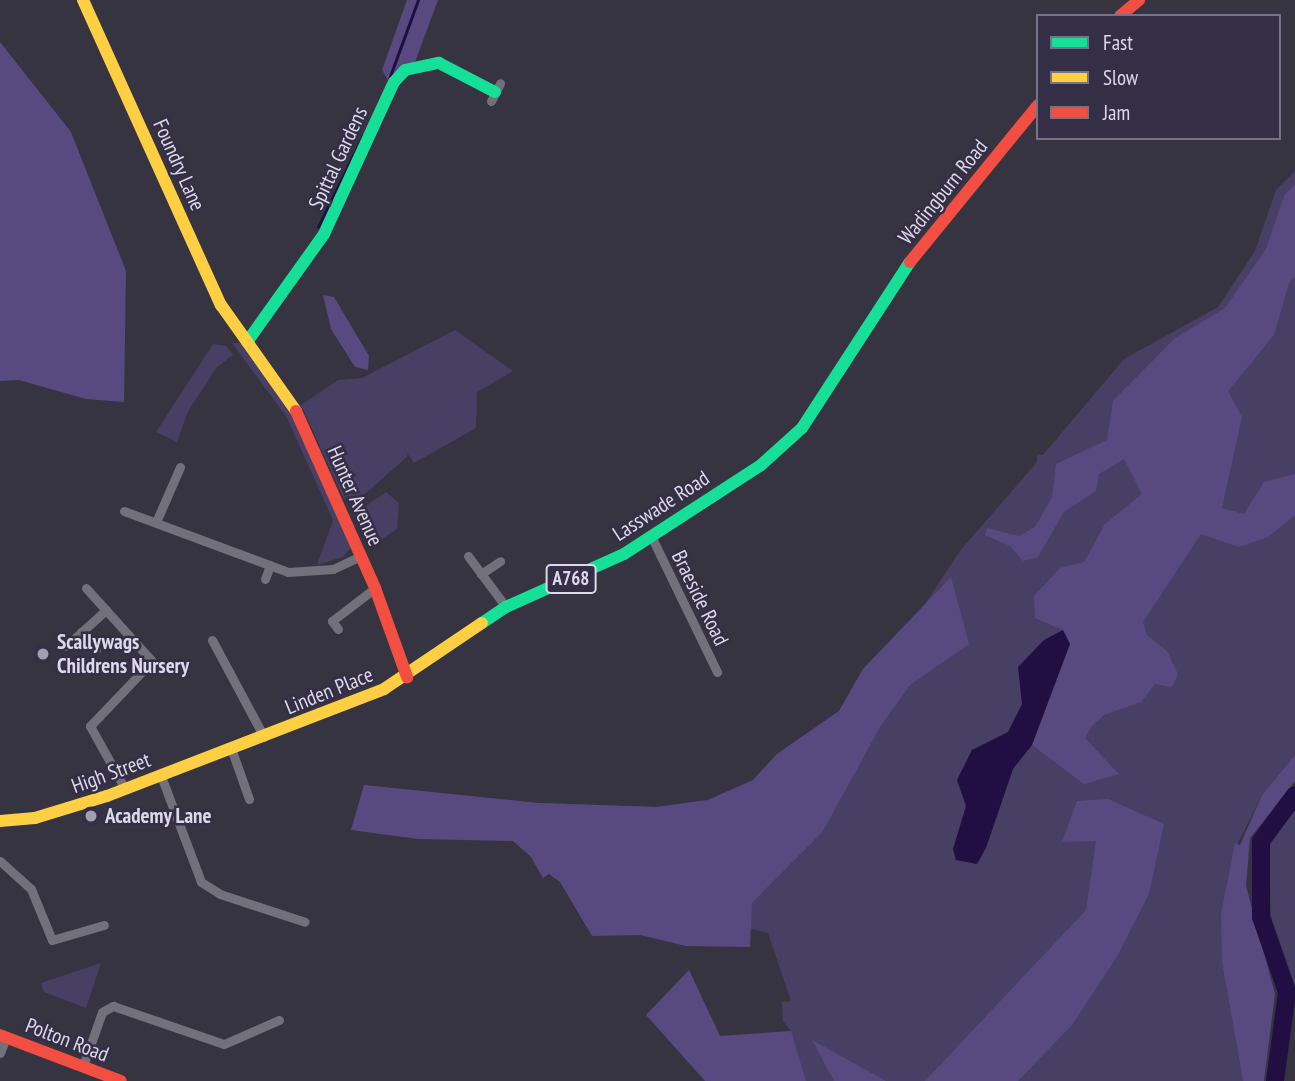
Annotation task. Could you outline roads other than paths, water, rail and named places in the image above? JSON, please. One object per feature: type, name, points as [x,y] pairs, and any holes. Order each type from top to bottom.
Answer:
[{"type":"main road","name":"Foundry Lane","points":[[83,0],[221,305],[247,342]]},
{"type":"main road","points":[[1122,14],[1139,0]]},
{"type":"main road","name":"Spittal Gardens","points":[[247,342],[324,234],[394,82],[405,70],[439,63],[495,92]]},
{"type":"main road","name":"Wadingburn Road","points":[[837,377],[927,236],[1036,107]]},
{"type":"main road","name":"Hunter Avenue","points":[[247,342],[296,411],[375,589],[407,677]]},
{"type":"main road","name":"Lasswade Road","points":[[407,677],[506,607],[652,538],[783,447],[837,377]]},
{"type":"main road","name":"Linden Place","points":[[264,737],[407,677]]},
{"type":"main road","name":"High Street","points":[[0,821],[58,813],[264,737]]},
{"type":"main road","name":"Polton Road","points":[[3,1036],[121,1081]]},
{"type":"street","points":[[156,522],[180,467]]},
{"type":"street","points":[[124,511],[270,565],[311,573],[361,556]]},
{"type":"street","name":"Braeside Road","points":[[652,538],[717,672]]},
{"type":"street","points":[[468,555],[506,607]]},
{"type":"street","points":[[481,574],[500,561]]},
{"type":"street","points":[[265,579],[270,565]]},
{"type":"street","points":[[86,588],[152,661],[90,726],[125,789]]},
{"type":"street","points":[[338,629],[332,621],[375,589]]},
{"type":"street","points":[[66,646],[106,610]]},
{"type":"street","points":[[81,632],[96,649]]},
{"type":"street","points":[[216,644],[264,737]]},
{"type":"street","points":[[232,751],[249,799]]},
{"type":"street","points":[[161,776],[192,866],[208,889],[305,922]]},
{"type":"street","points":[[0,861],[32,889],[52,940],[104,925]]},
{"type":"street","points":[[83,1066],[102,1012],[113,1006],[224,1044],[279,1020]]},
{"type":"street","points":[[0,1052],[3,1036]]},
{"type":"waterway","points":[[388,82],[418,0]]},
{"type":"waterway","points":[[318,227],[363,135]]},
{"type":"waterway","points":[[1275,1081],[1287,992],[1261,917],[1261,841],[1295,795]]},
{"type":"place","name":"Scallywags Childrens Nursery","points":[[43,654]]},
{"type":"place","name":"Academy Lane","points":[[91,816]]}]
